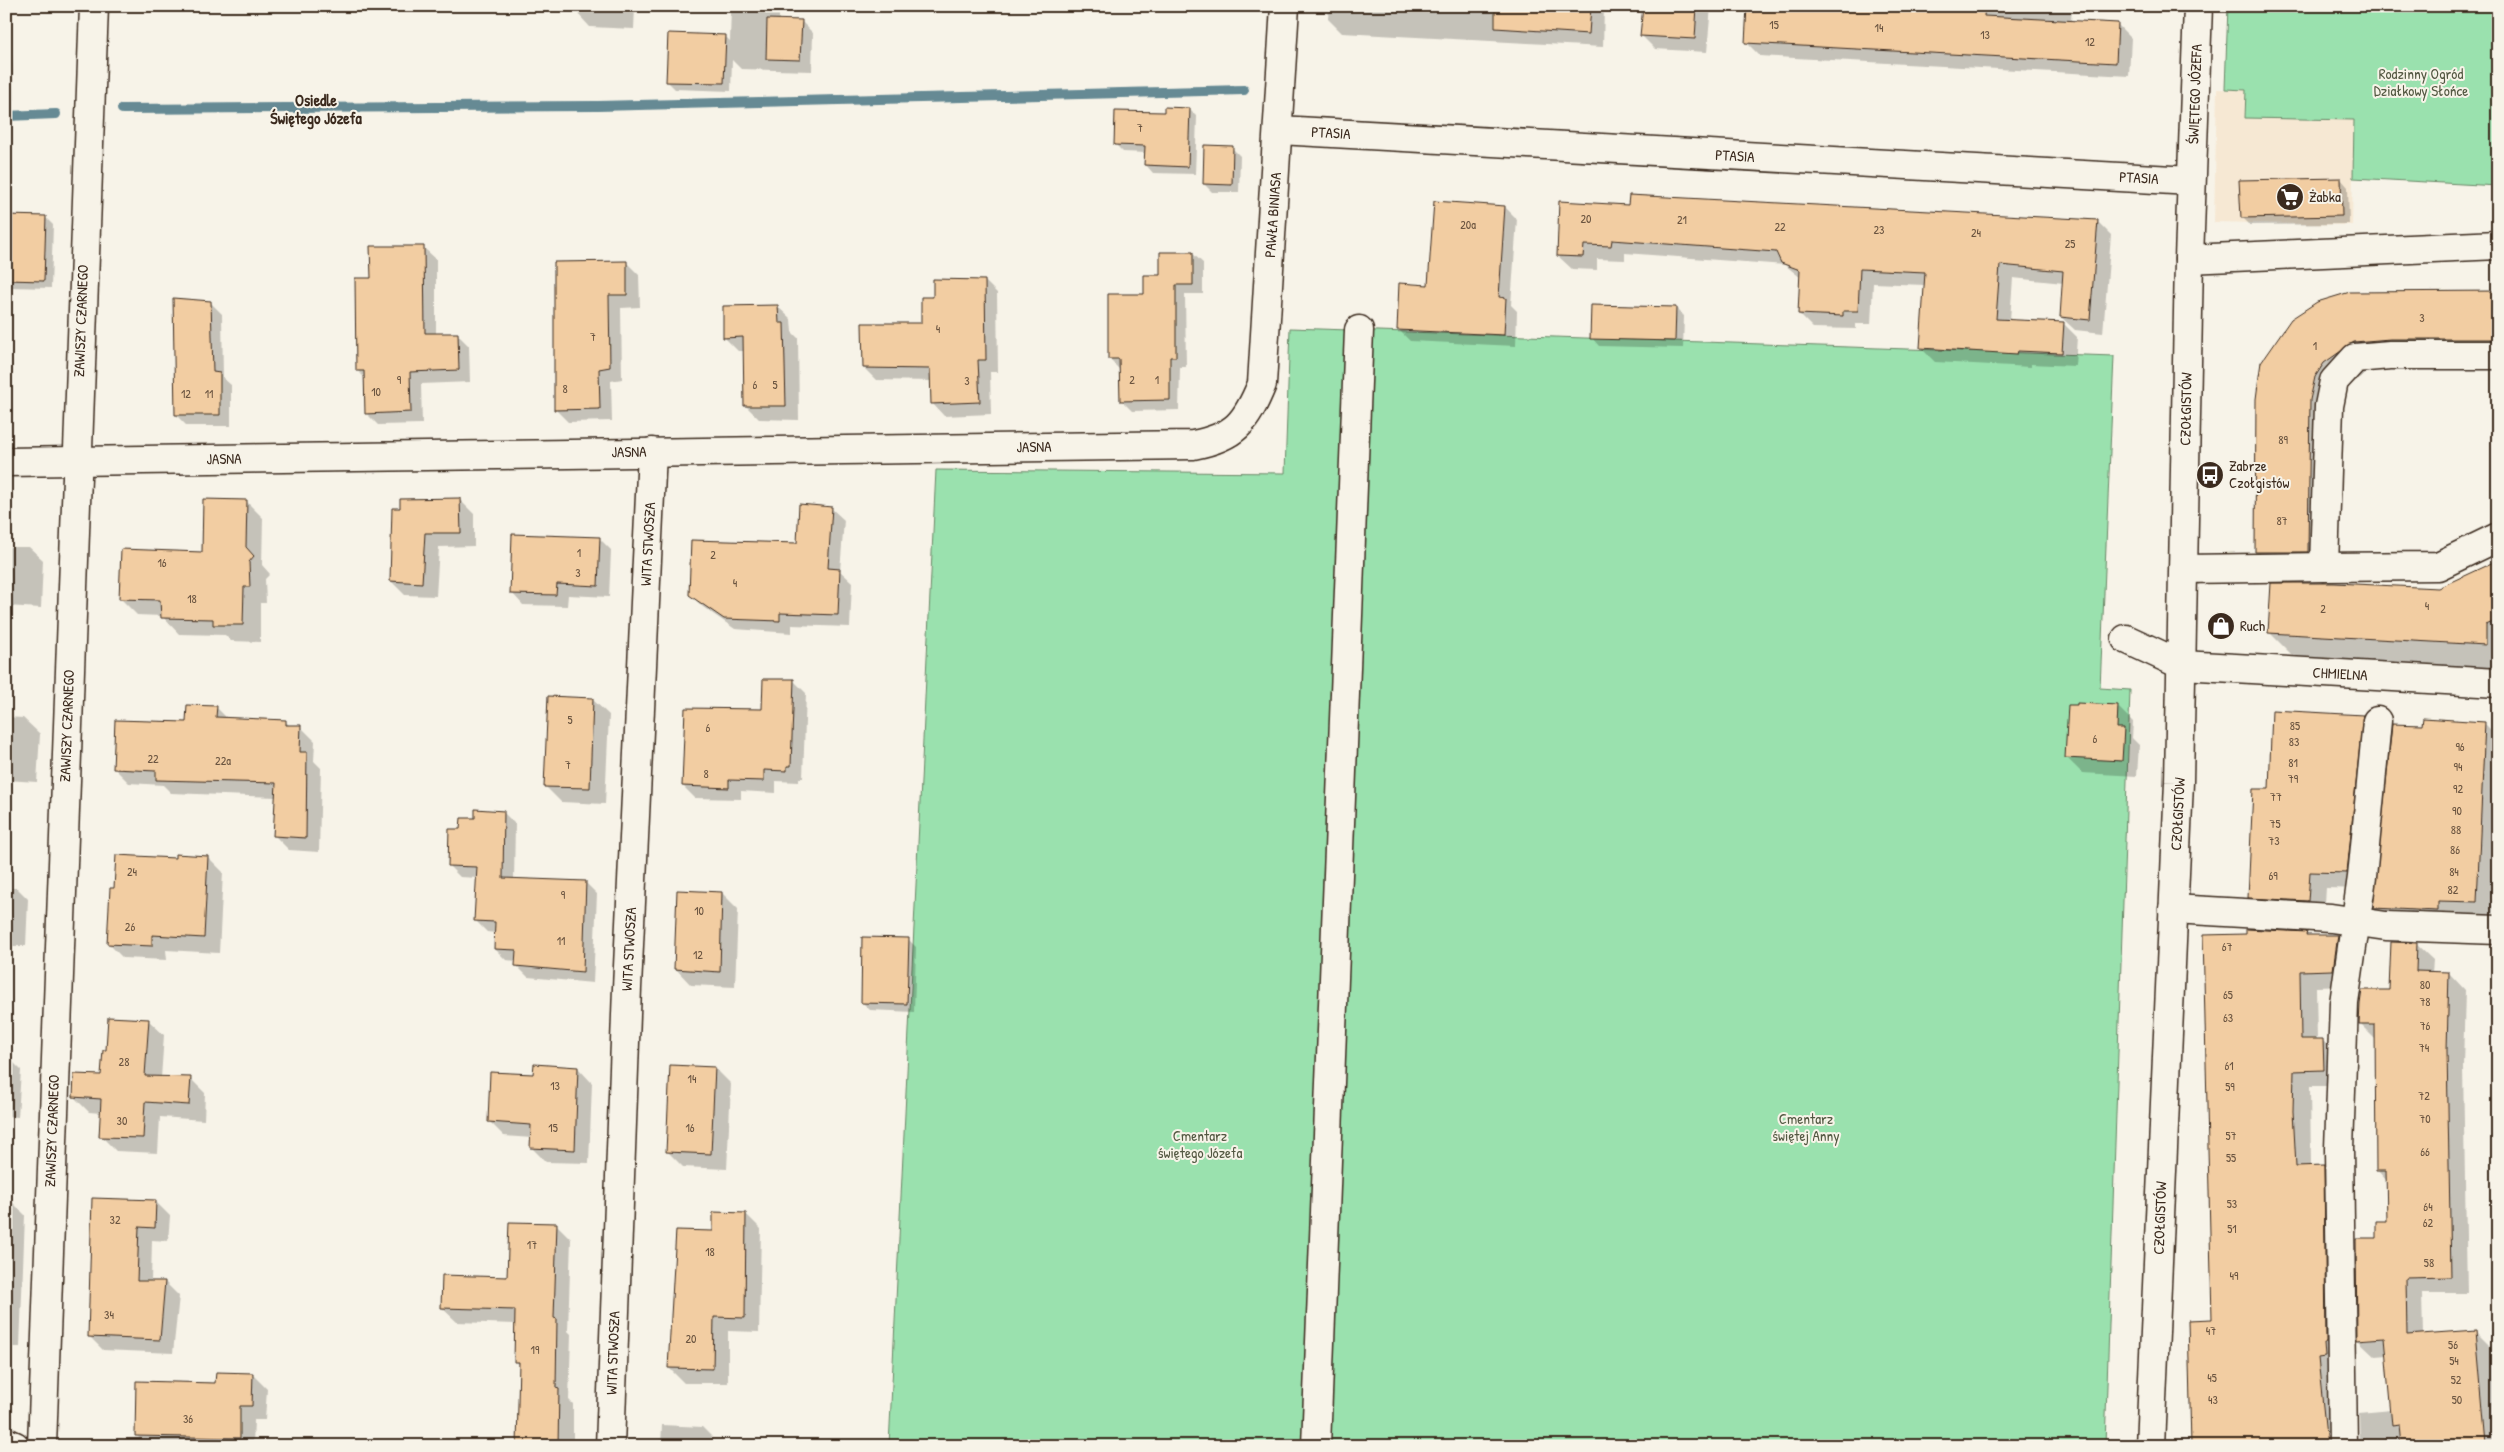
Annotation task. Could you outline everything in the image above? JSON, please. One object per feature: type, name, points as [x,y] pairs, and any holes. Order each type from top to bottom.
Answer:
[{"type":"street","name":"ZAWISZY CZARNEGO","points":[[42,1446],[76,461],[94,6]]},
{"type":"street","name":"PAWŁA BINIASA","points":[[1245,420],[1262,384],[1279,130],[1285,6]]},
{"type":"street","name":"ŚWIĘTEGO JÓZEFA","points":[[2191,181],[2198,6]]},
{"type":"street","name":"PTASIA","points":[[1279,130],[2191,181]]},
{"type":"street","name":"CZOŁGISTÓW","points":[[2150,1446],[2182,664],[2191,181]]},
{"type":"street","points":[[2189,259],[2498,245]]},
{"type":"street","points":[[1316,1446],[1359,330]]},
{"type":"street","points":[[2324,567],[2329,406],[2334,381],[2355,358],[2390,355],[2498,355]]},
{"type":"street","name":"JASNA","points":[[6,462],[1193,445],[1213,441],[1231,433],[1245,420]]},
{"type":"street","name":"WITA STWOSZA","points":[[610,1446],[626,1008],[652,452]]},
{"type":"street","points":[[2184,569],[2438,566],[2498,538]]},
{"type":"street","points":[[2126,639],[2182,664]]},
{"type":"street","name":"CHMIELNA","points":[[2182,664],[2498,683]]},
{"type":"street","points":[[2343,1446],[2339,1149],[2344,1003],[2362,876],[2378,722]]},
{"type":"street","points":[[2173,909],[2386,926],[2498,930]]},
{"type":"street","points":[[6,1442],[15,1446]]},
{"type":"shaded area","points":[[2217,89],[2246,90],[2245,118],[2354,120],[2352,225],[2214,222]]},
{"type":"green space","name":"Rodzinny Ogród Działkowy Słońce","points":[[2228,6],[2498,6],[2498,186],[2353,178],[2354,120],[2245,118],[2246,90],[2225,89]]},
{"type":"green space","points":[[1290,328],[2114,356],[2100,688],[2130,690],[2105,1446],[889,1446],[936,470],[1285,473]]},
{"type":"building","points":[[1495,6],[1591,6],[1589,34],[1495,28]]},
{"type":"building","points":[[1643,6],[1697,6],[1695,39],[1640,36]]},
{"type":"building","points":[[1747,6],[1985,6],[1984,16],[2118,23],[2116,63],[1745,43]]},
{"type":"building","points":[[767,19],[802,20],[800,60],[766,59]]},
{"type":"building","points":[[668,33],[726,35],[724,83],[666,82]]},
{"type":"building","points":[[1164,107],[1190,108],[1188,167],[1144,165],[1145,146],[1114,145],[1115,111],[1164,112]]},
{"type":"building","points":[[1204,145],[1233,146],[1232,185],[1203,184]]},
{"type":"building","points":[[2341,178],[2342,216],[2241,218],[2239,180]]},
{"type":"building","points":[[1629,195],[2098,220],[2090,320],[2060,317],[2063,271],[2000,265],[1996,319],[2064,322],[2062,353],[2018,351],[2017,354],[1920,348],[1925,272],[1860,269],[1858,311],[1843,311],[1843,316],[1798,314],[1800,270],[1781,263],[1776,252],[1612,240],[1611,246],[1584,245],[1583,257],[1557,256],[1559,201],[1628,205]]},
{"type":"building","points":[[1434,201],[1505,206],[1499,297],[1506,298],[1504,335],[1397,330],[1399,283],[1428,285]]},
{"type":"building","points":[[6,215],[46,216],[44,281],[6,280]]},
{"type":"building","points":[[370,246],[424,246],[425,333],[458,333],[459,370],[410,372],[411,412],[365,414],[364,371],[356,371],[355,278],[371,278]]},
{"type":"building","points":[[1160,252],[1193,252],[1193,285],[1176,285],[1176,357],[1170,357],[1170,400],[1120,401],[1119,359],[1108,359],[1108,294],[1144,294],[1144,275],[1160,275]]},
{"type":"building","points":[[627,261],[627,295],[609,295],[610,367],[599,369],[600,409],[554,410],[554,262]]},
{"type":"building","points":[[933,279],[985,280],[986,360],[978,360],[980,402],[931,404],[930,369],[863,368],[862,323],[921,323],[921,297],[933,297]]},
{"type":"building","points":[[2498,291],[2498,339],[2390,339],[2354,342],[2324,363],[2315,377],[2310,400],[2308,552],[2255,552],[2256,399],[2261,362],[2291,319],[2317,302],[2350,292]]},
{"type":"building","points":[[173,298],[211,301],[213,372],[220,373],[220,415],[175,415]]},
{"type":"building","points":[[778,305],[779,323],[784,323],[786,406],[744,406],[743,337],[723,338],[723,306]]},
{"type":"building","points":[[1591,305],[1676,307],[1675,341],[1590,339]]},
{"type":"building","points":[[460,498],[461,533],[425,533],[422,583],[390,581],[392,508],[400,508],[400,499]]},
{"type":"building","points":[[203,499],[247,500],[246,547],[254,556],[249,562],[250,587],[244,587],[243,625],[213,625],[213,619],[161,618],[160,600],[119,599],[121,549],[202,552]]},
{"type":"building","points":[[799,504],[832,507],[828,568],[840,569],[838,615],[780,613],[780,621],[724,619],[689,595],[691,540],[797,543]]},
{"type":"building","points":[[512,534],[600,537],[598,586],[557,584],[556,595],[510,594]]},
{"type":"building","points":[[2498,560],[2498,620],[2486,625],[2486,645],[2268,633],[2271,583],[2334,583],[2438,588]]},
{"type":"building","points":[[763,679],[794,679],[791,766],[787,766],[787,771],[764,770],[764,781],[729,780],[729,788],[682,786],[685,708],[762,709]]},
{"type":"building","points":[[548,696],[593,698],[590,788],[544,787]]},
{"type":"building","points":[[2077,703],[2118,705],[2117,728],[2124,728],[2122,761],[2065,758],[2068,705],[2077,705]]},
{"type":"building","points":[[187,705],[217,706],[216,717],[286,720],[286,725],[301,725],[300,752],[307,752],[306,838],[273,836],[276,783],[156,780],[156,771],[113,769],[115,720],[186,722]]},
{"type":"building","points":[[2272,710],[2363,715],[2347,873],[2310,872],[2308,901],[2248,898],[2253,789],[2269,789]]},
{"type":"building","points":[[2423,718],[2485,722],[2477,902],[2438,901],[2438,911],[2373,908],[2392,724],[2422,725]]},
{"type":"building","points":[[475,809],[504,811],[503,878],[586,881],[583,972],[515,966],[516,950],[494,949],[495,922],[474,921],[477,867],[448,866],[449,829],[460,829],[461,818],[475,818]]},
{"type":"building","points":[[175,854],[208,856],[204,938],[152,935],[152,946],[107,944],[110,888],[114,888],[116,855],[175,858]]},
{"type":"building","points":[[677,890],[722,892],[720,972],[674,969]]},
{"type":"building","points":[[2246,929],[2307,932],[2306,935],[2338,935],[2333,970],[2300,971],[2301,1039],[2323,1039],[2324,1070],[2294,1071],[2293,1111],[2296,1166],[2324,1165],[2326,1343],[2324,1343],[2325,1357],[2318,1358],[2327,1446],[2295,1446],[2295,1443],[2191,1446],[2188,1320],[2212,1319],[2203,935],[2246,934]]},
{"type":"building","points":[[862,937],[909,938],[907,1004],[861,1003]]},
{"type":"building","points":[[2391,942],[2417,943],[2416,971],[2449,972],[2447,1050],[2451,1277],[2406,1278],[2407,1335],[2476,1330],[2486,1446],[2401,1446],[2399,1425],[2392,1426],[2384,1338],[2357,1340],[2356,1238],[2376,1238],[2376,1222],[2387,1222],[2386,1171],[2376,1171],[2375,1025],[2359,1025],[2360,1004],[2362,990],[2389,990]]},
{"type":"building","points":[[108,1017],[149,1019],[145,1076],[191,1077],[189,1105],[145,1102],[143,1138],[99,1137],[101,1099],[73,1097],[74,1074],[101,1075],[103,1050],[106,1050]]},
{"type":"building","points":[[534,1064],[578,1067],[575,1150],[530,1148],[531,1125],[488,1122],[490,1072],[533,1074]]},
{"type":"building","points":[[670,1065],[715,1067],[711,1154],[666,1152]]},
{"type":"building","points":[[92,1198],[156,1200],[155,1228],[139,1227],[137,1281],[165,1281],[160,1340],[88,1337]]},
{"type":"building","points":[[713,1212],[746,1213],[745,1318],[714,1317],[713,1369],[668,1368],[676,1230],[713,1231]]},
{"type":"building","points":[[509,1222],[557,1223],[554,1318],[557,1319],[556,1388],[559,1389],[558,1446],[517,1446],[519,1362],[514,1362],[515,1310],[441,1308],[442,1275],[507,1277]]},
{"type":"building","points":[[216,1372],[253,1373],[252,1406],[240,1406],[240,1438],[135,1436],[136,1381],[215,1383]]},
{"type":"waterway","points":[[122,109],[598,106],[1244,90]]},
{"type":"waterway","points":[[6,116],[56,114]]},
{"type":"place","name":"Żabka","points":[[2290,197]]},
{"type":"place","name":"Zabrze Czołgistów","points":[[2210,475]]},
{"type":"place","name":"Ruch","points":[[2221,626]]},
{"type":"district","name":"Osiedle Świętego Józefa","points":[[316,109]]},
{"type":"park label","name":"Cmentarz świętej Anny","points":[[1806,1128]]},
{"type":"park label","name":"Cmentarz świętego Józefa","points":[[1200,1144]]}]
